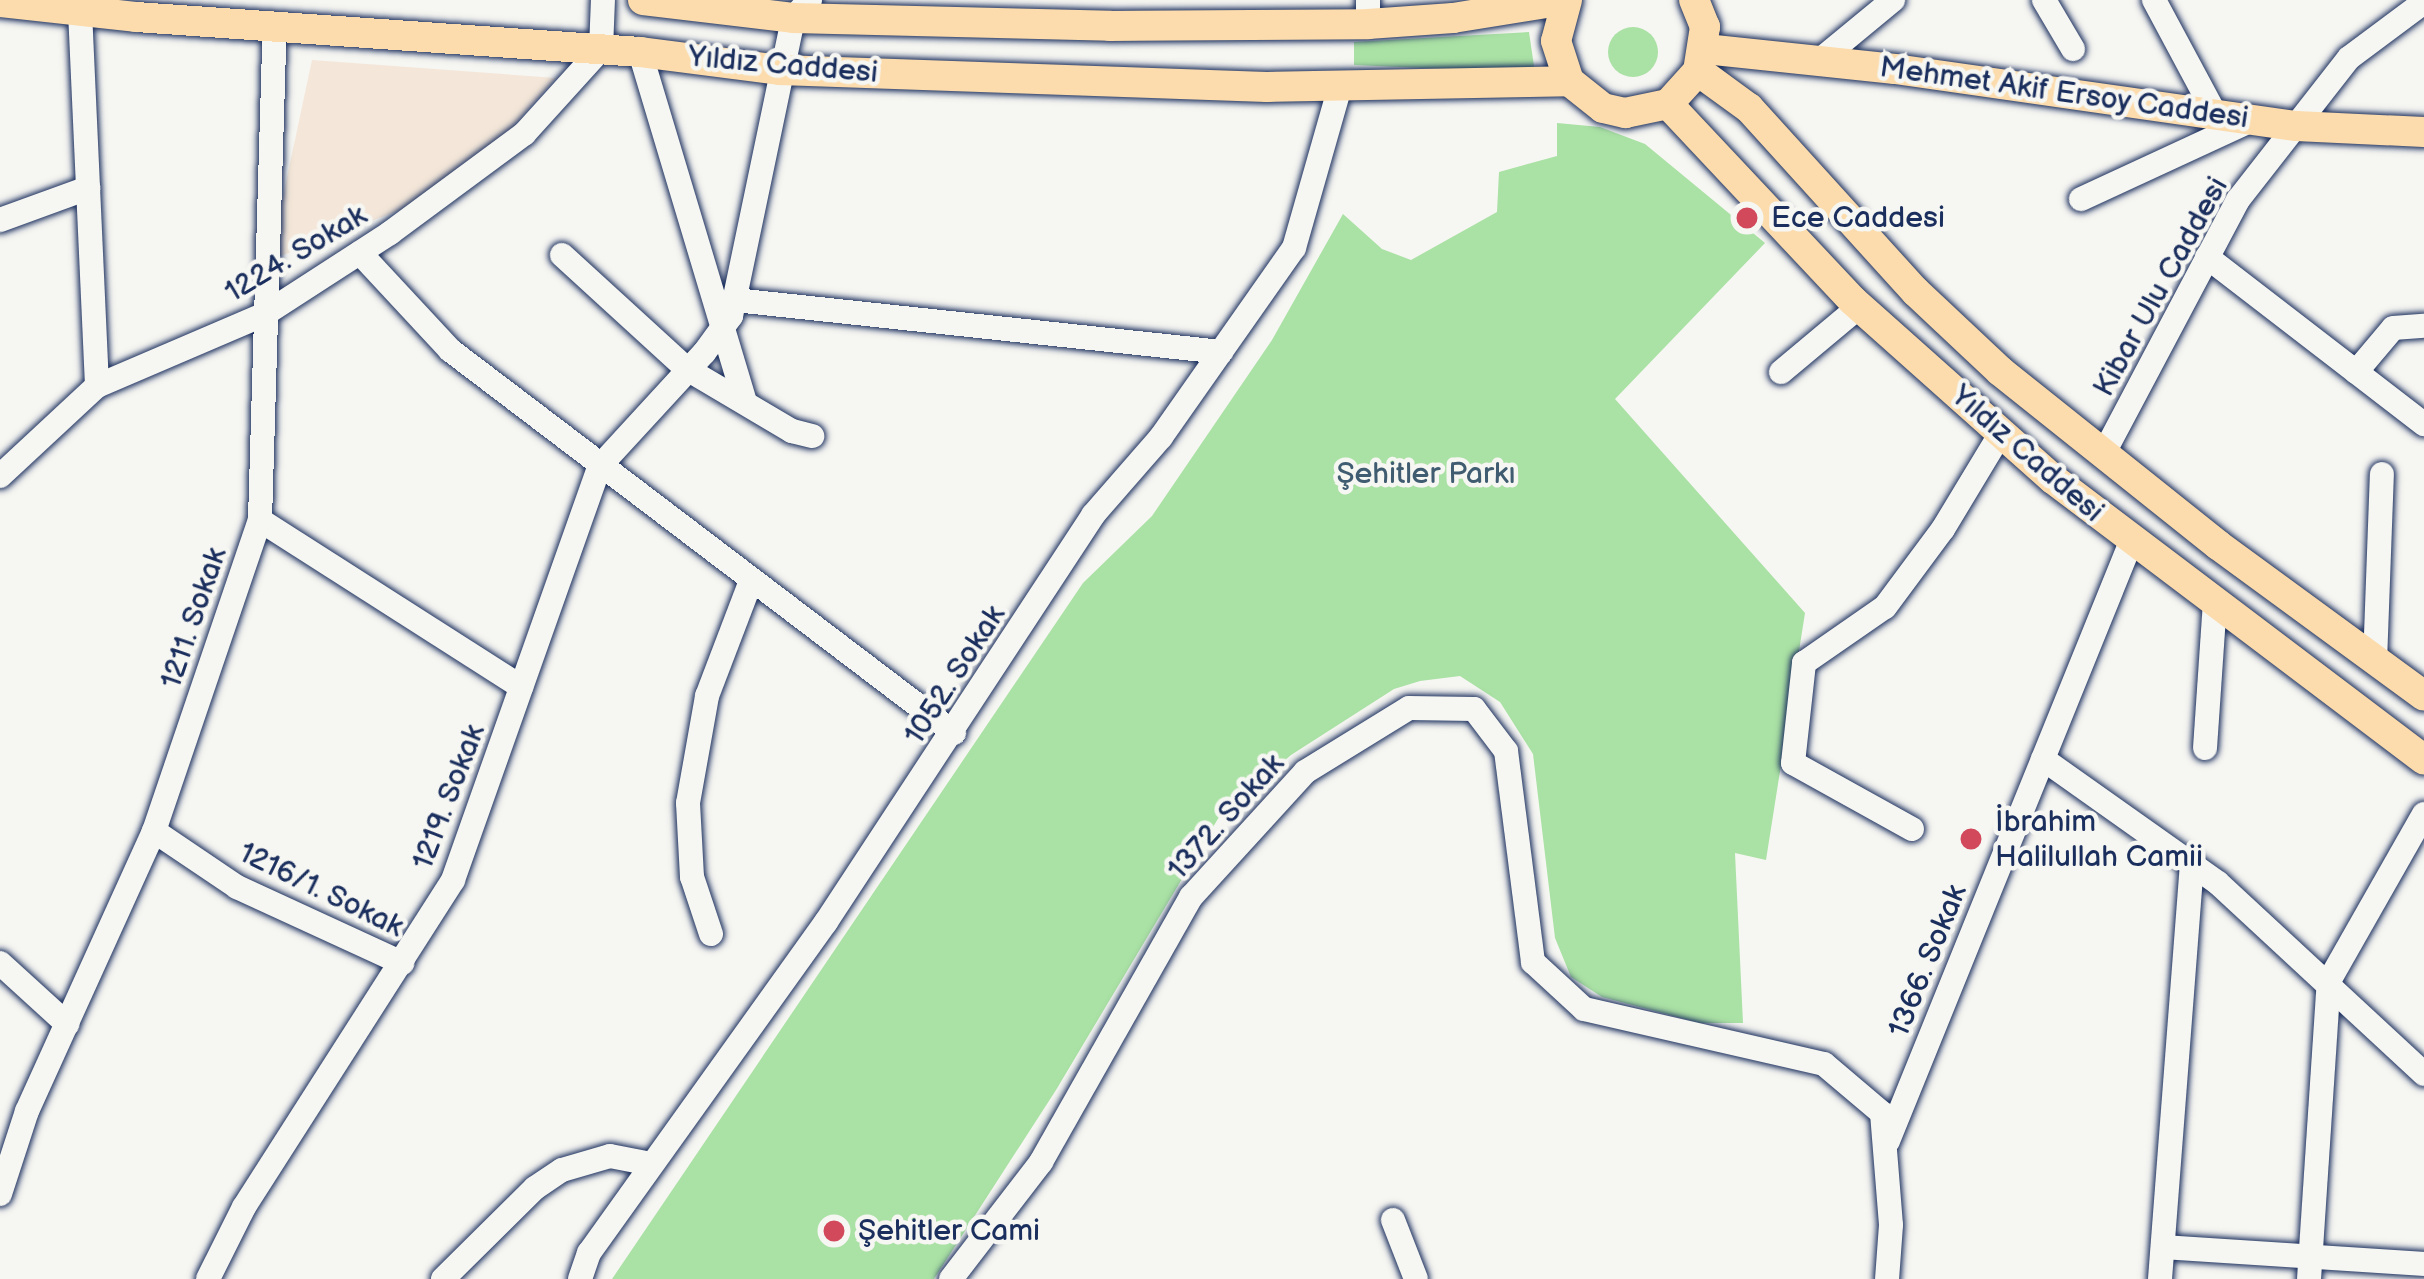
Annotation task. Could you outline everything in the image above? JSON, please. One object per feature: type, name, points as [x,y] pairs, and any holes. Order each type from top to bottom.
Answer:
[{"type":"main road","name":"Yıldız Caddesi","points":[[0,2],[640,52],[780,70],[1340,86],[1569,81],[1556,40],[1566,0],[1453,18],[1368,12],[1111,26],[643,0]]},
{"type":"main road","points":[[1569,81],[1603,109],[1647,112],[1668,104],[1702,60],[1705,28],[1694,0]]},
{"type":"main road","name":"Yıldız Caddesi","points":[[1702,60],[1916,292],[2000,371],[2185,518],[2424,696]]},
{"type":"main road","name":"Mehmet Akif Ersoy Caddesi","points":[[1702,60],[1819,61],[2296,126],[2424,132]]},
{"type":"main road","name":"Yıldız Caddesi","points":[[1668,104],[1860,307],[2001,433],[2131,542],[2424,760]]},
{"type":"street","points":[[602,49],[603,0]]},
{"type":"street","points":[[1819,61],[1893,0]]},
{"type":"street","points":[[2044,0],[2073,49]]},
{"type":"street","points":[[2154,0],[2215,114]]},
{"type":"street","name":"Kibar Ulu Caddesi","points":[[2105,451],[2238,200],[2349,58],[2399,10],[2424,2]]},
{"type":"street","name":"1219. Sokak","points":[[208,1279],[244,1207],[453,880],[599,467],[722,331],[735,300],[780,70],[801,9]]},
{"type":"street","points":[[80,11],[97,386]]},
{"type":"street","name":"1211. Sokak","points":[[0,1194],[27,1111],[154,831],[260,520],[275,26]]},
{"type":"street","name":"1224. Sokak","points":[[0,476],[97,386],[265,314],[361,253],[524,134],[602,49]]},
{"type":"street","points":[[640,52],[744,398]]},
{"type":"street","name":"1052. Sokak","points":[[580,1279],[590,1253],[954,734],[1093,515],[1161,437],[1294,248],[1340,86]]},
{"type":"street","points":[[2081,199],[2252,120]]},
{"type":"street","points":[[0,220],[88,188]]},
{"type":"street","points":[[361,253],[450,350],[954,734]]},
{"type":"street","points":[[562,255],[687,369],[744,398],[792,431],[812,436]]},
{"type":"street","points":[[2207,257],[2424,424]]},
{"type":"street","points":[[735,300],[1221,352]]},
{"type":"street","points":[[1781,372],[1860,307]]},
{"type":"street","points":[[2356,372],[2393,328],[2424,326]]},
{"type":"street","points":[[1912,829],[1793,763],[1804,664],[1885,607],[1943,530],[2001,433]]},
{"type":"street","points":[[2375,662],[2382,473]]},
{"type":"street","points":[[260,520],[521,687]]},
{"type":"street","name":"1366. Sokak","points":[[1887,1279],[1891,1225],[1885,1149],[2131,542]]},
{"type":"street","points":[[711,934],[688,854],[688,803],[707,696],[751,581]]},
{"type":"street","points":[[2205,748],[2215,602]]},
{"type":"street","name":"1372. Sokak","points":[[951,1279],[1041,1162],[1191,897],[1304,772],[1408,708],[1474,709],[1506,751],[1533,962],[1584,1009],[1824,1064],[1882,1113],[1885,1149]]},
{"type":"street","points":[[2043,759],[2192,864],[2330,981],[2424,1074]]},
{"type":"street","points":[[2310,1268],[2330,981],[2424,814]]},
{"type":"street","name":"1216/1. Sokak","points":[[154,831],[237,887],[402,963]]},
{"type":"street","points":[[2160,1279],[2192,864]]},
{"type":"street","points":[[0,963],[67,1024]]},
{"type":"street","points":[[442,1279],[535,1188],[562,1170],[610,1156],[652,1164]]},
{"type":"street","points":[[1393,1220],[1417,1279]]},
{"type":"street","points":[[2163,1247],[2310,1268],[2424,1264]]},
{"type":"shaded area","points":[[312,60],[556,78],[501,140],[400,210],[278,257],[273,243]]},
{"type":"green space","points":[[1633,27],[1651,34],[1658,52],[1651,70],[1633,77],[1615,70],[1608,52],[1615,34]]},
{"type":"green space","points":[[1529,32],[1535,73],[1354,65],[1354,42]]},
{"type":"green space","name":"Şehitler Parkı","points":[[1557,123],[1600,127],[1645,144],[1765,243],[1615,399],[1805,613],[1766,860],[1735,853],[1743,1023],[1700,1023],[1602,997],[1571,977],[1555,938],[1533,754],[1500,702],[1460,676],[1420,681],[1394,689],[1291,755],[1219,817],[1056,1090],[934,1279],[612,1279],[1083,583],[1152,516],[1272,340],[1343,214],[1382,249],[1411,260],[1497,212],[1499,172],[1557,156]]},
{"type":"place","name":"Ece Caddesi","points":[[1747,218]]},
{"type":"place","name":"İbrahim Halilullah Camii","points":[[1971,839]]},
{"type":"place","name":"Şehitler Cami","points":[[834,1231]]}]
